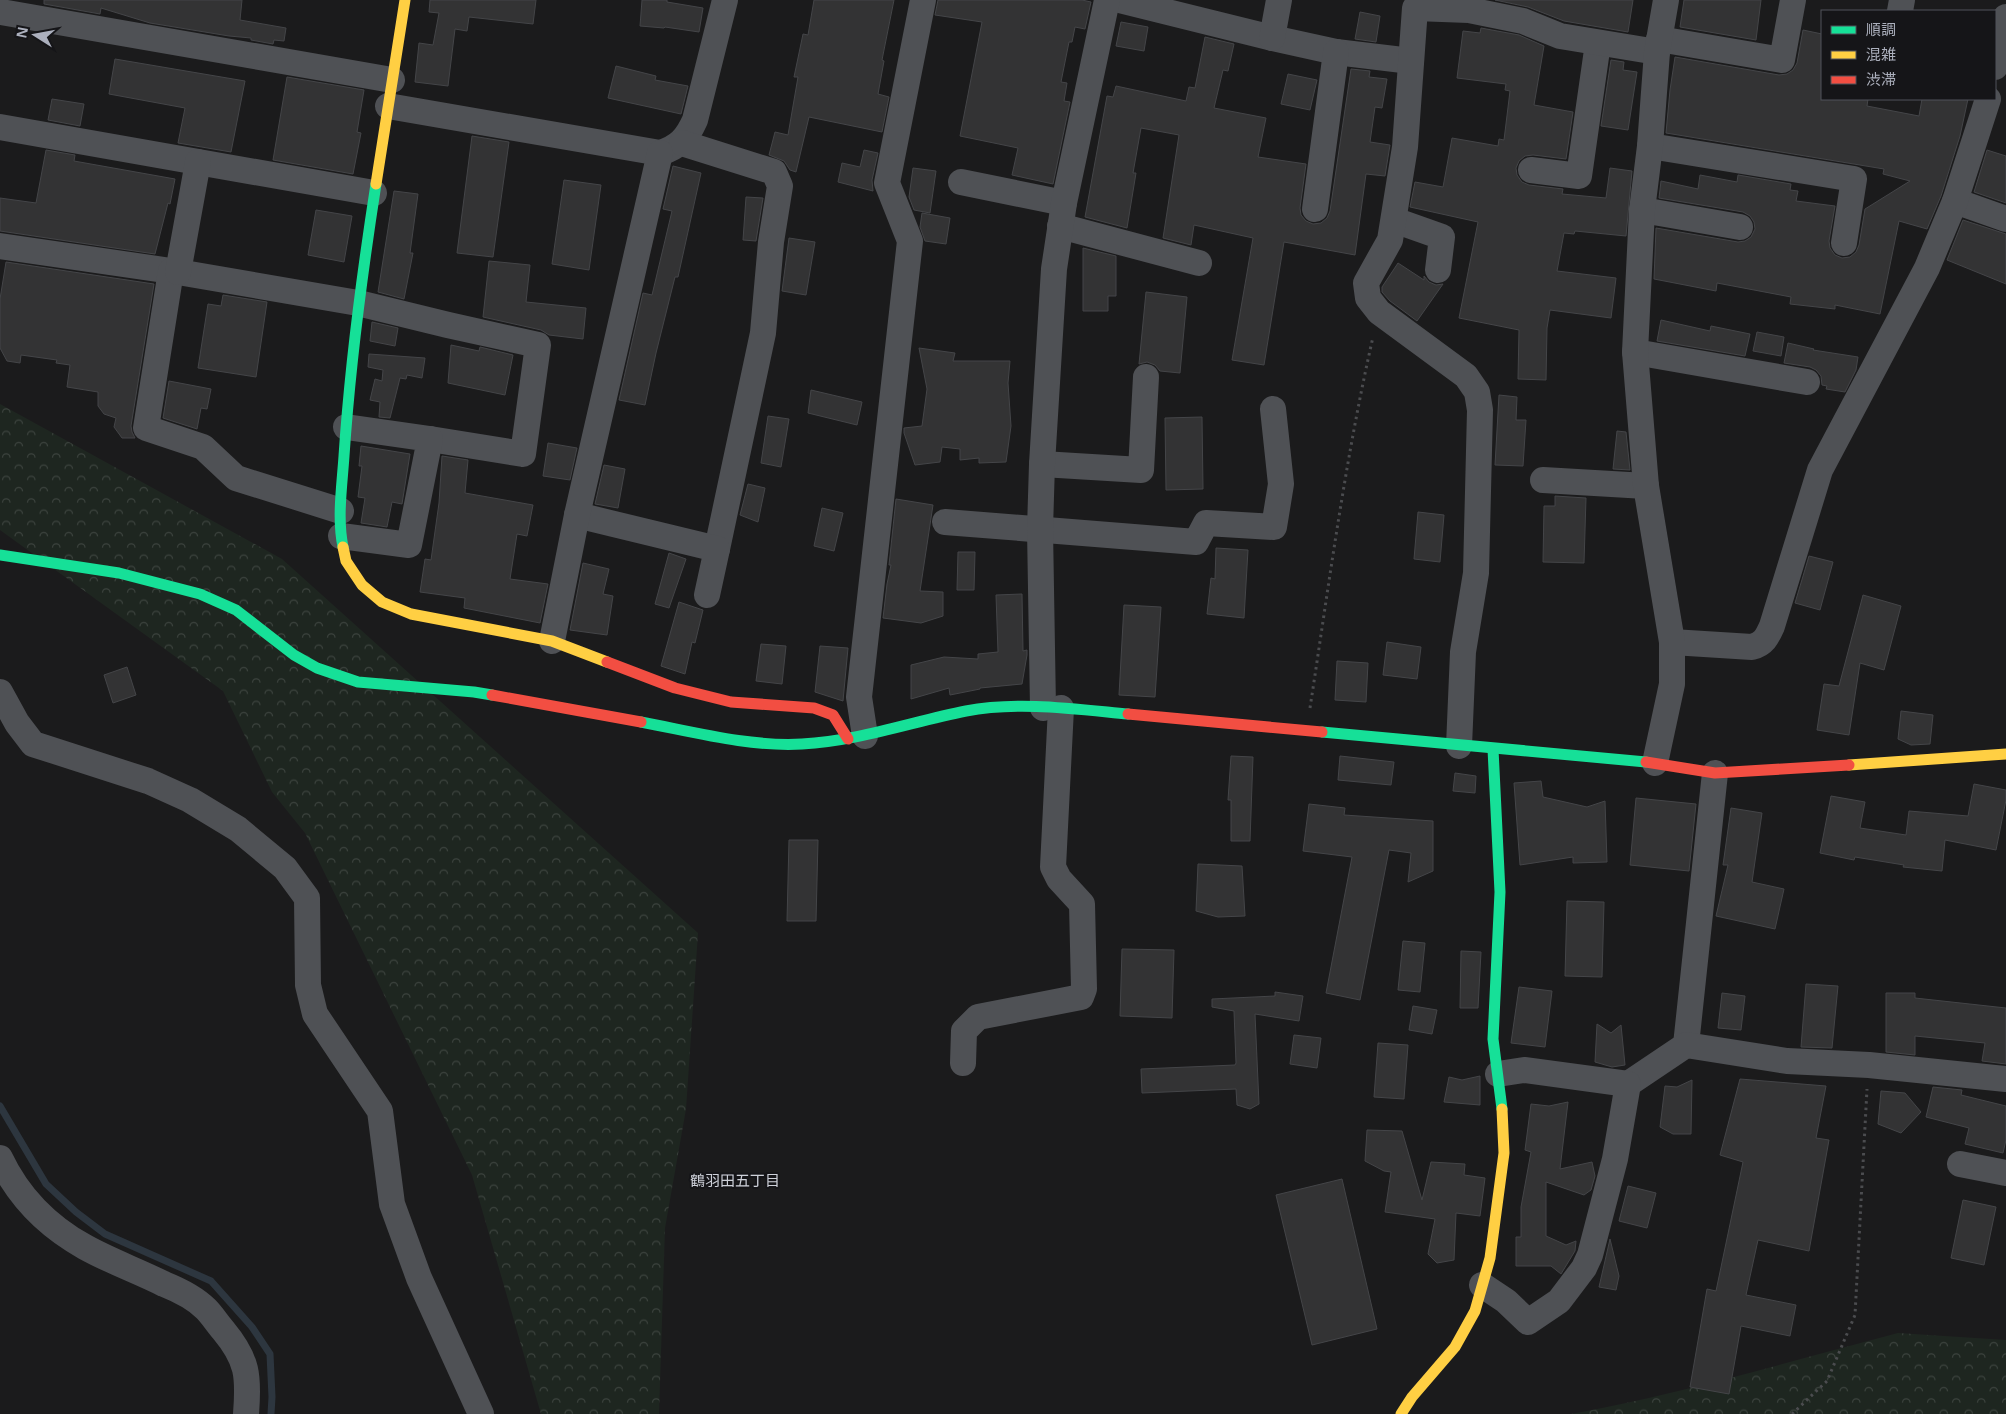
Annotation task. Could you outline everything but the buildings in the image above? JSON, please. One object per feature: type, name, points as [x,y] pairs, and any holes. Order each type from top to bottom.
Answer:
[{"type":"street","points":[[406,0],[358,303],[346,427],[341,523],[346,561],[362,585],[382,602],[411,614],[552,641],[684,690],[731,702],[814,708],[833,715],[857,738]]},
{"type":"street","points":[[552,641],[577,515],[671,148],[689,134],[695,120],[725,0]]},
{"type":"street","points":[[857,738],[859,697],[910,242],[887,183],[923,0]]},
{"type":"street","points":[[963,1063],[964,1031],[978,1017],[1081,997],[1084,989],[1082,904],[1059,879],[1053,867],[1052,708],[1040,529],[1054,269],[1062,215],[1107,0]]},
{"type":"street","points":[[1118,0],[1336,52],[1412,61]]},
{"type":"street","points":[[1272,38],[1279,0]]},
{"type":"street","points":[[1655,763],[1672,684],[1672,642],[1646,486],[1635,352],[1642,210],[1650,146],[1658,46],[1666,0]]},
{"type":"street","points":[[1459,746],[1463,652],[1476,573],[1480,410],[1477,392],[1466,376],[1454,365],[1379,312],[1368,298],[1366,283],[1390,240],[1394,220],[1405,147],[1416,4],[1469,10],[1523,21],[1560,36],[1598,42],[1658,46],[1782,60],[1793,0]]},
{"type":"street","points":[[1,9],[392,80]]},
{"type":"street","points":[[1996,62],[2006,17]]},
{"type":"street","points":[[1531,170],[1580,176],[1598,42]]},
{"type":"street","points":[[1315,208],[1336,52]]},
{"type":"street","points":[[1672,642],[1752,647],[1760,645],[1767,637],[1820,470],[1927,268],[1955,201],[1988,100]]},
{"type":"street","points":[[388,106],[671,148],[774,172],[780,186],[771,242],[763,333],[707,595]]},
{"type":"street","points":[[0,127],[374,193]]},
{"type":"street","points":[[1650,146],[1854,179],[1844,243]]},
{"type":"street","points":[[198,162],[146,428],[203,447],[236,478],[341,523],[409,545],[430,439]]},
{"type":"street","points":[[961,182],[1199,263]]},
{"type":"street","points":[[1955,201],[2006,219]]},
{"type":"street","points":[[1642,210],[1740,227]]},
{"type":"street","points":[[1394,220],[1442,237],[1438,270]]},
{"type":"street","points":[[0,246],[175,272],[358,303],[538,345],[523,454],[346,427]]},
{"type":"street","points":[[1635,352],[1806,382]]},
{"type":"street","points":[[1042,464],[1141,470],[1146,377]]},
{"type":"street","points":[[945,522],[1196,542],[1206,523],[1274,527],[1281,484],[1273,409]]},
{"type":"street","points":[[1543,480],[1646,486]]},
{"type":"street","points":[[577,515],[717,549]]},
{"type":"street","points":[[0,555],[119,573],[200,594],[236,610],[294,654],[318,668],[358,682],[474,692],[743,741],[802,744],[857,738],[967,712],[1004,707],[1052,708],[1655,763],[1715,773],[2006,754]]},
{"type":"street","points":[[0,692],[17,723],[33,744],[148,781],[190,800],[238,829],[285,868],[307,898],[308,985],[314,1014],[380,1111],[392,1204],[419,1278],[481,1414]]},
{"type":"street","points":[[1401,1414],[1412,1397],[1455,1347],[1475,1311],[1490,1258],[1504,1153],[1502,1098],[1493,1039],[1500,892],[1493,749]]},
{"type":"street","points":[[1686,1045],[1715,773]]},
{"type":"street","points":[[1498,1074],[1524,1070],[1628,1084],[1686,1045],[1787,1061],[1869,1065],[2006,1079]]},
{"type":"street","points":[[1482,1285],[1506,1301],[1528,1322],[1559,1301],[1584,1268],[1590,1255],[1614,1159],[1628,1084]]},
{"type":"street","points":[[0,1158],[10,1178],[27,1202],[66,1234],[85,1247],[186,1294],[205,1308],[226,1334],[244,1361],[247,1378],[246,1414]]},
{"type":"street","points":[[1960,1164],[2006,1173]]},
{"type":"path","points":[[1306,732],[1350,451],[1379,312]]},
{"type":"path","points":[[1792,1414],[1827,1381],[1855,1315],[1869,1065]]},
{"type":"green space","points":[[0,404],[282,559],[698,933],[686,1109],[665,1228],[659,1414],[541,1414],[472,1175],[305,833],[272,792],[223,691],[0,530]]},
{"type":"green space","points":[[1898,1333],[2006,1340],[2006,1414],[1571,1414],[1695,1387]]},
{"type":"waterway","points":[[0,1106],[46,1184],[76,1212],[105,1234],[211,1281],[252,1327],[270,1354],[271,1414]]},
{"type":"traffic: fast","points":[[343,547],[340,525],[340,502],[353,354],[376,184]]},
{"type":"traffic: fast","points":[[0,555],[119,573],[200,594],[236,610],[294,655],[317,668],[358,682],[492,695]]},
{"type":"traffic: fast","points":[[641,722],[742,741],[802,744],[844,739],[945,715],[986,708],[1026,706],[1128,714]]},
{"type":"traffic: fast","points":[[1322,732],[1646,762]]},
{"type":"traffic: fast","points":[[1493,749],[1500,892],[1493,1039],[1502,1109]]},
{"type":"traffic: slow","points":[[376,184],[405,0]]},
{"type":"traffic: slow","points":[[343,547],[346,561],[362,585],[382,602],[411,614],[552,641],[607,662]]},
{"type":"traffic: slow","points":[[1849,765],[2006,754]]},
{"type":"traffic: slow","points":[[1401,1414],[1412,1397],[1455,1347],[1475,1311],[1490,1258],[1504,1153],[1502,1109]]},
{"type":"traffic: jam","points":[[607,662],[675,688],[731,702],[814,708],[833,715],[848,739]]},
{"type":"traffic: jam","points":[[492,695],[641,722]]},
{"type":"traffic: jam","points":[[1128,714],[1322,732]]},
{"type":"traffic: jam","points":[[1646,762],[1715,773],[1849,765]]},
{"type":"district","name":"鶴羽田五丁目","points":[[735,1180]]}]
